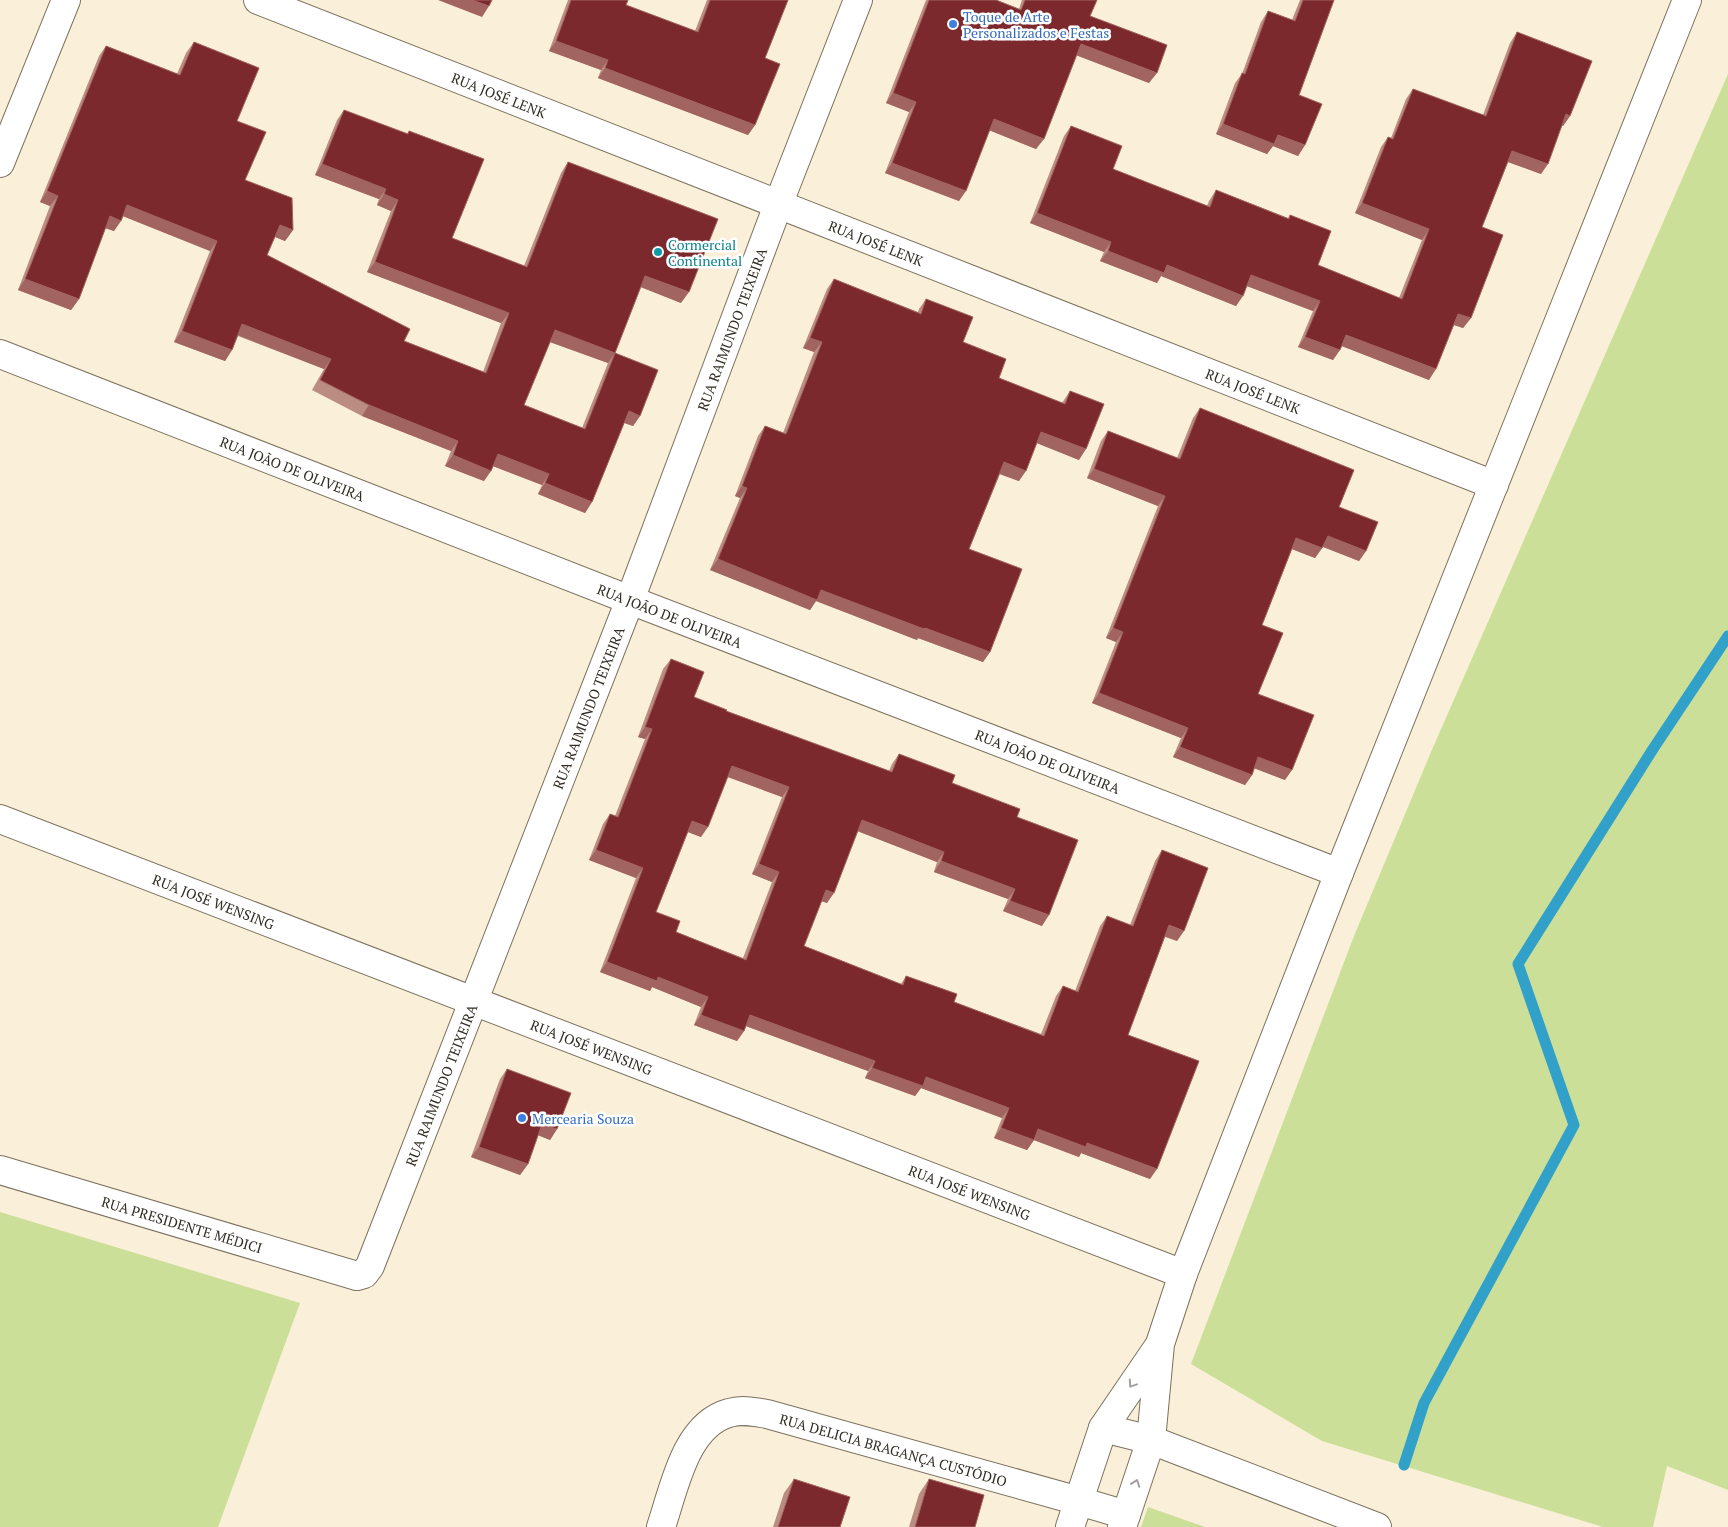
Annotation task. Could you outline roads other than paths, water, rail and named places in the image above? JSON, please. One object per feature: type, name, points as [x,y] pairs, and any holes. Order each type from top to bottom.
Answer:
[{"type":"street","points":[[0,163],[66,0]]},
{"type":"street","name":"RUA JOSÉ LENK","points":[[258,0],[1494,485]]},
{"type":"street","name":"RUA RAIMUNDO TEIXEIRA","points":[[364,1274],[370,1266],[630,600],[778,205],[858,0]]},
{"type":"street","points":[[1124,1521],[1151,1440],[1160,1344],[1183,1274],[1339,873],[1687,0]]},
{"type":"street","name":"RUA JOÃO DE OLIVEIRA","points":[[0,354],[630,600],[1339,873]]},
{"type":"street","name":"RUA JOSÉ WENSING","points":[[0,819],[1183,1274]]},
{"type":"street","name":"RUA PRESIDENTE MÉDICI","points":[[0,1170],[358,1276],[364,1274]]},
{"type":"street","points":[[1070,1527],[1103,1428],[1160,1344]]},
{"type":"street","name":"RUA DELICIA BRAGANÇA CUSTÓDIO","points":[[661,1527],[685,1456],[696,1437],[709,1423],[729,1413],[750,1411],[767,1414],[1078,1501],[1124,1521]]},
{"type":"street","points":[[1103,1428],[1151,1440],[1377,1527]]},
{"type":"waterway","points":[[1404,1465],[1424,1403],[1574,1125],[1518,964],[1653,749],[1728,636]]},
{"type":"place","name":"Toque de Arte Personalizados e Festas","points":[[953,24]]},
{"type":"place","name":"Cormercial Continental","points":[[658,252]]},
{"type":"place","name":"Mercearia Souza","points":[[522,1118]]}]
